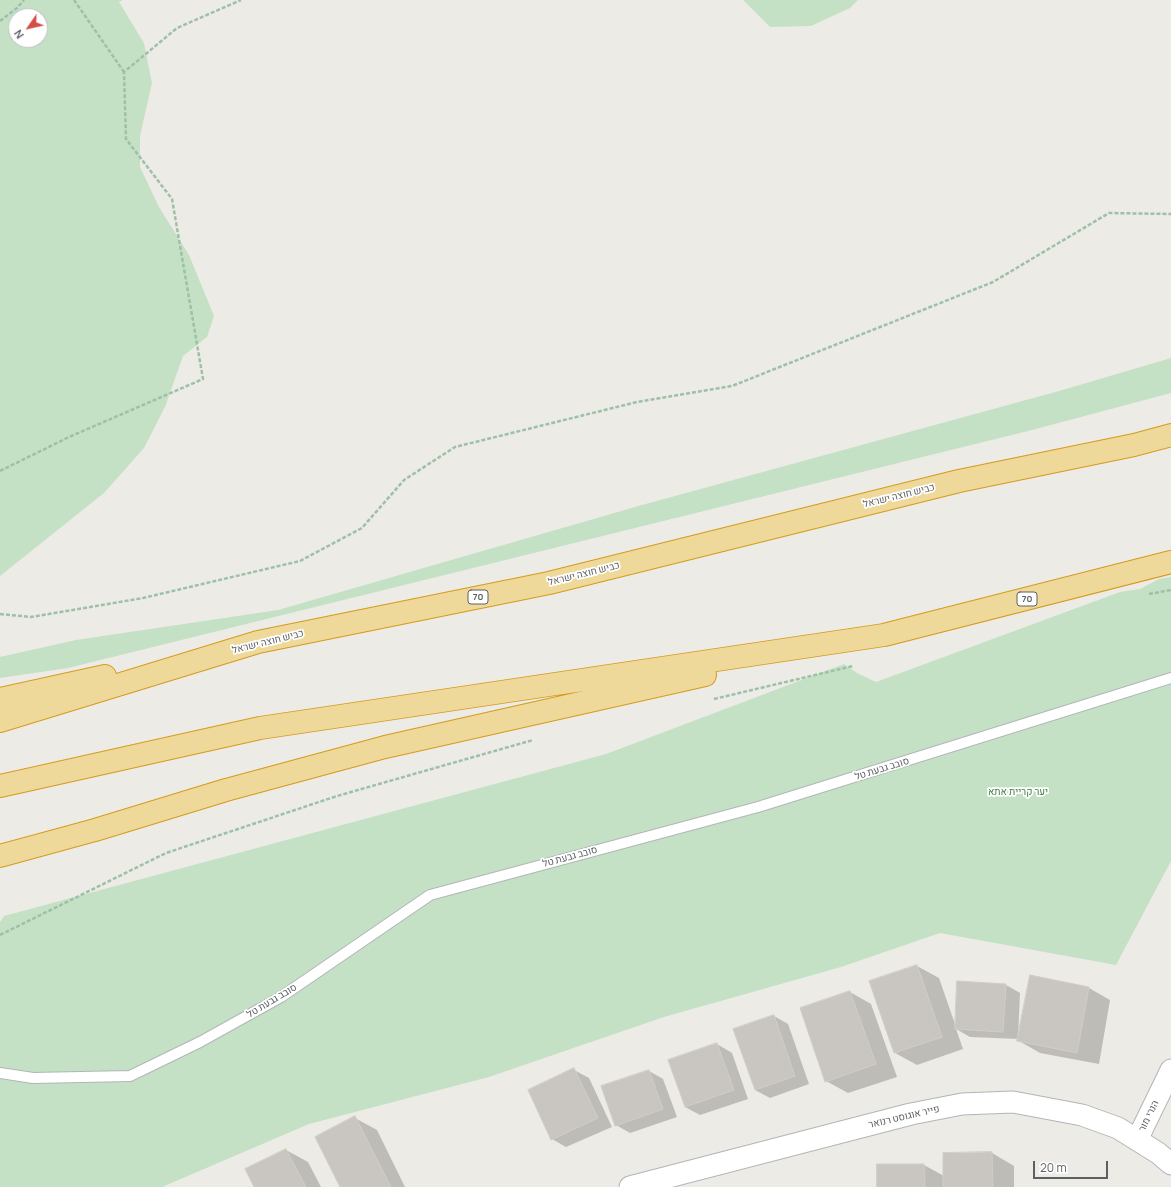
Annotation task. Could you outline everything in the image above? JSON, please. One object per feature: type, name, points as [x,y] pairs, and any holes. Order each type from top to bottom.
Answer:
[{"type":"highway","name":"כביש חוצה ישראל","points":[[0,721],[258,642],[549,583],[959,481],[1134,445],[1171,435]]},
{"type":"highway","name":"70","points":[[0,786],[260,728],[884,635],[1171,562]]},
{"type":"highway","points":[[0,856],[95,830],[226,790],[385,747],[884,635]]},
{"type":"highway","points":[[0,699],[258,642]]},
{"type":"street","name":"הנרי מור","points":[[1137,1140],[1171,1070]]},
{"type":"street","name":"פייר אוגוסט רנואר","points":[[630,1187],[904,1116],[962,1104],[1013,1102],[1082,1115],[1118,1128],[1158,1153],[1171,1164]]},
{"type":"lane","name":"סובב גבעת טל","points":[[0,1073],[33,1078],[130,1076],[200,1042],[281,997],[430,894],[758,807],[1171,678]]},
{"type":"path","points":[[0,21],[17,8],[24,0]]},
{"type":"path","points":[[0,470],[69,437],[203,379],[172,199],[126,139],[124,72],[74,0]]},
{"type":"path","points":[[124,72],[177,28],[241,0]]},
{"type":"path","points":[[0,614],[31,617],[143,598],[300,561],[362,528],[404,480],[455,447],[637,402],[732,386],[993,282],[1109,213],[1171,214]]},
{"type":"path","points":[[1148,595],[1171,590]]},
{"type":"path","points":[[708,700],[854,665]]},
{"type":"path","points":[[0,935],[166,853],[337,796],[540,738]]},
{"type":"green space","points":[[0,0],[123,0],[119,2],[144,43],[152,83],[140,136],[140,167],[159,207],[189,255],[214,316],[207,337],[183,356],[165,407],[144,448],[104,493],[0,576]]},
{"type":"green space","points":[[743,0],[858,0],[850,8],[811,26],[770,27]]},
{"type":"green space","points":[[1171,358],[1171,393],[1032,430],[68,668],[0,678],[0,657],[76,640],[278,610],[642,505],[1059,391]]},
{"type":"green space","name":"יער קריית אתא","points":[[1171,577],[1171,861],[1116,965],[940,933],[841,967],[664,1017],[489,1077],[309,1124],[162,1187],[0,1187],[0,922],[4,916],[606,754],[844,664],[857,673],[876,682],[1120,592],[1140,589],[1159,579]]},
{"type":"building","points":[[917,965],[942,1037],[894,1053],[869,981]]},
{"type":"building","points":[[1030,975],[1089,987],[1077,1053],[1017,1041]]},
{"type":"building","points":[[957,981],[1006,984],[1003,1032],[955,1029]]},
{"type":"building","points":[[850,991],[876,1064],[825,1082],[800,1008]]},
{"type":"building","points":[[774,1015],[795,1076],[755,1090],[733,1029]]},
{"type":"building","points":[[717,1043],[734,1090],[685,1107],[668,1060]]},
{"type":"building","points":[[574,1068],[598,1118],[551,1140],[528,1090]]},
{"type":"building","points":[[649,1070],[663,1109],[615,1126],[601,1086]]},
{"type":"building","points":[[355,1116],[391,1187],[340,1187],[315,1137]]},
{"type":"building","points":[[286,1149],[306,1187],[254,1187],[245,1169]]},
{"type":"building","points":[[992,1152],[993,1187],[943,1187],[943,1153]]},
{"type":"building","points":[[877,1164],[924,1164],[925,1187],[877,1187]]}]
